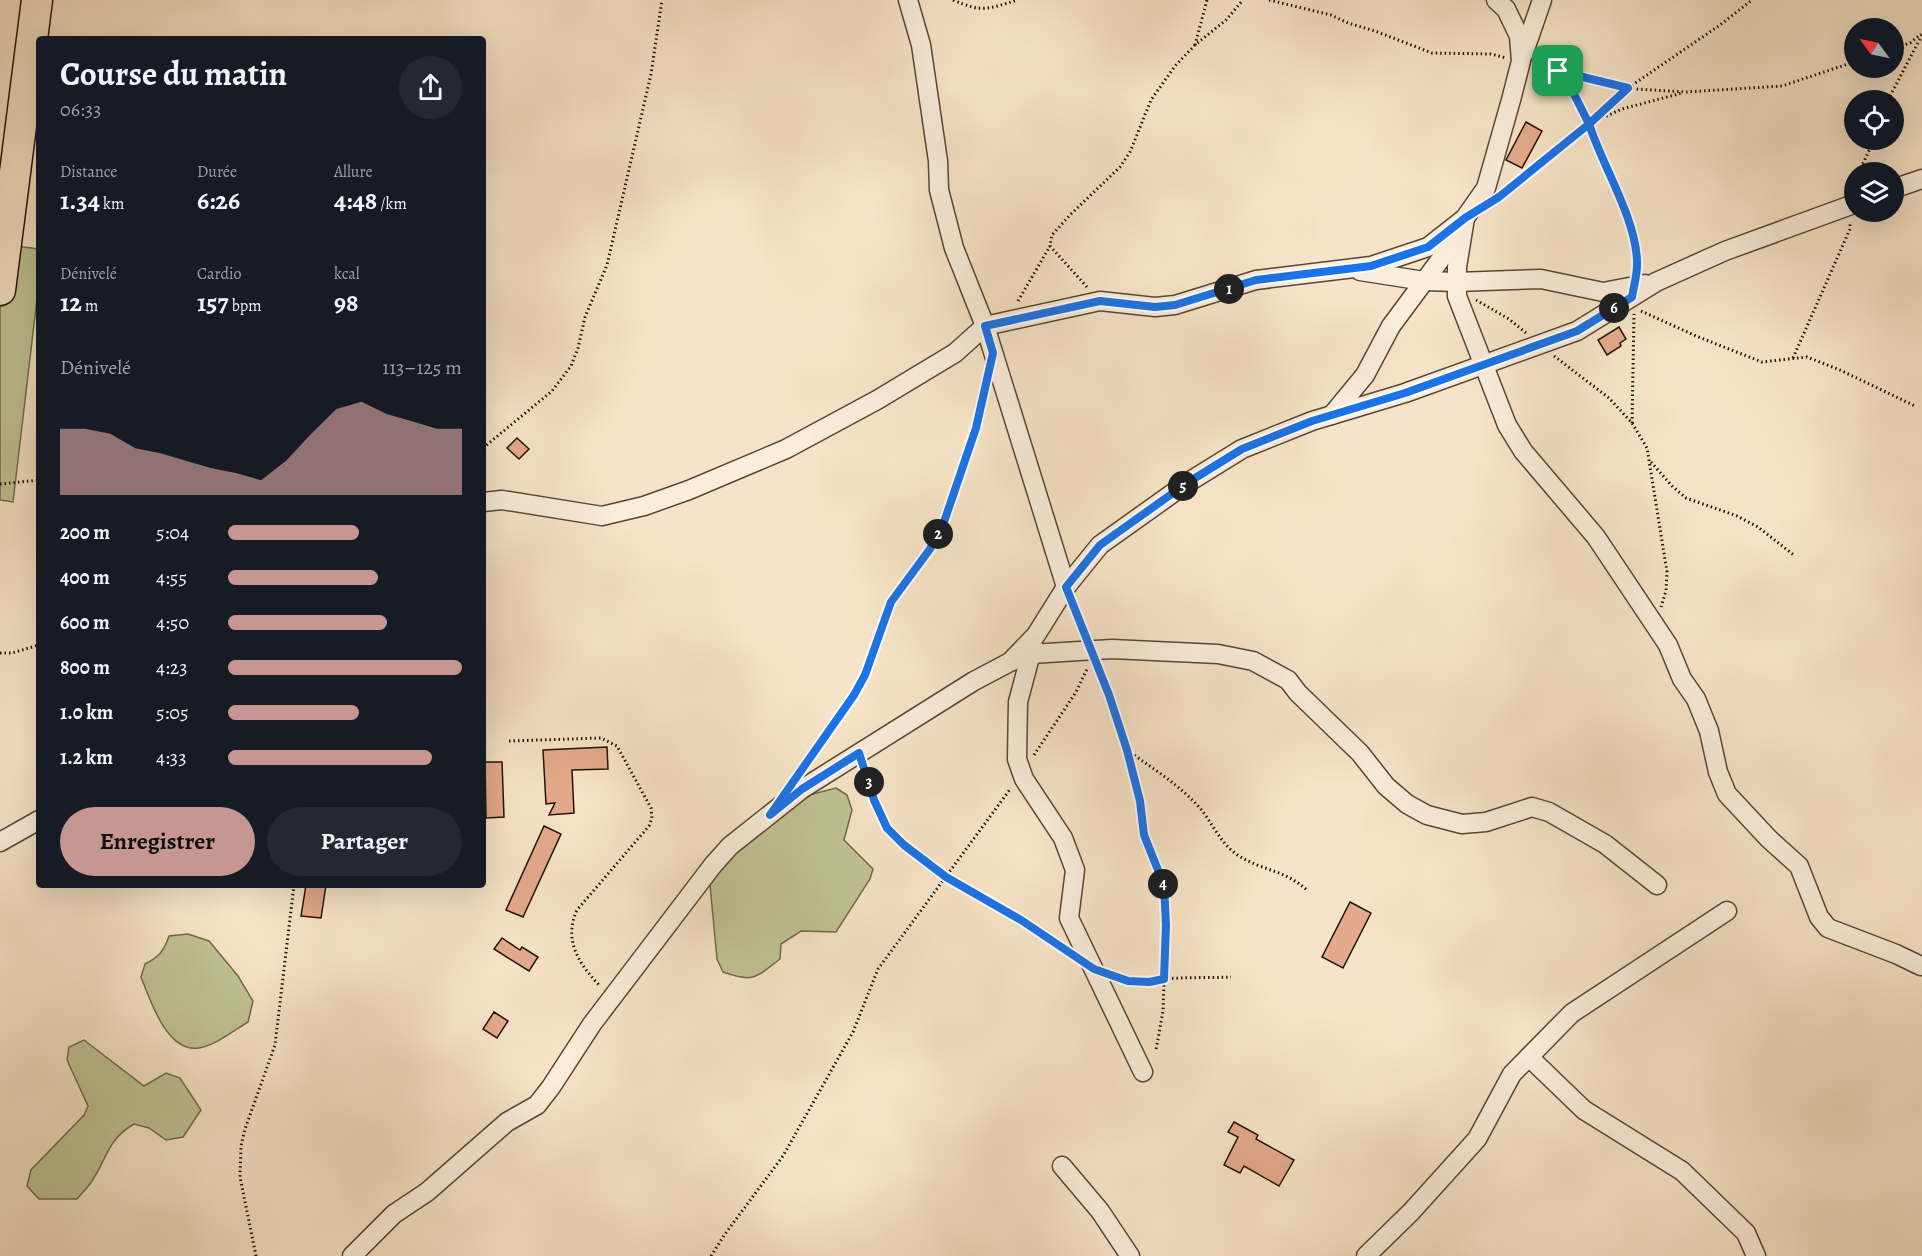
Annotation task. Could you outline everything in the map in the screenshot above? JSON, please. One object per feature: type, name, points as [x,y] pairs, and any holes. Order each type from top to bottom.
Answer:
[{"type":"highway","points":[[0,150],[19,0]]},
{"type":"highway","points":[[0,290],[37,0]]},
{"type":"street","points":[[908,0],[921,45],[938,161],[939,190],[954,248],[985,326],[1066,587]]},
{"type":"street","points":[[1496,0],[1506,9],[1519,36],[1521,61]]},
{"type":"street","points":[[1332,415],[1365,375],[1391,326],[1440,260],[1486,188],[1521,61],[1542,0]]},
{"type":"street","points":[[1904,185],[1922,178]]},
{"type":"street","points":[[1010,662],[1036,635],[1066,587],[1100,545],[1218,463],[1242,449],[1312,421],[1483,366],[1577,331],[1656,282],[1725,251],[1844,207]]},
{"type":"street","points":[[486,502],[502,500],[602,516],[644,506],[689,490],[786,449],[877,400],[955,353],[985,326],[1100,301],[1155,307],[1175,305],[1256,280],[1371,266],[1428,247],[1465,218]]},
{"type":"street","points":[[1465,218],[1456,296],[1507,425],[1523,451],[1596,537],[1668,645],[1682,679],[1696,699],[1709,731],[1718,772],[1727,794],[1769,839],[1799,866],[1819,918],[1828,928],[1921,966]]},
{"type":"street","points":[[1341,268],[1457,286],[1540,279],[1604,292],[1656,282]]},
{"type":"street","points":[[1036,635],[1018,702],[1017,759],[1022,773],[1063,838],[1075,870],[1069,918],[1143,1072]]},
{"type":"street","points":[[352,1256],[394,1214],[427,1192],[507,1122],[537,1106],[592,1024],[730,846],[802,789],[974,681],[1031,654],[1112,649],[1218,654],[1253,661],[1288,680],[1298,693],[1360,753],[1386,786],[1407,804],[1427,815],[1462,824],[1486,822],[1532,807],[1549,812],[1605,844],[1657,885]]},
{"type":"street","points":[[0,842],[36,822]]},
{"type":"street","points":[[1366,1256],[1411,1212],[1476,1139],[1512,1074],[1572,1013],[1726,911]]},
{"type":"street","points":[[1529,1057],[1584,1110],[1682,1171],[1746,1233],[1756,1256]]},
{"type":"street","points":[[1062,1166],[1100,1211],[1130,1256]]},
{"type":"path","points":[[486,446],[552,391],[571,366],[585,317],[607,265],[651,74],[662,0]]},
{"type":"path","points":[[953,0],[974,9],[991,8],[1018,0]]},
{"type":"path","points":[[1195,45],[1207,0]]},
{"type":"path","points":[[1006,321],[1050,246],[1052,236],[1071,213],[1120,167],[1130,152],[1151,100],[1175,66],[1195,45],[1226,20],[1243,0]]},
{"type":"path","points":[[1269,0],[1331,15],[1432,53],[1491,54],[1628,88],[1686,92],[1782,86],[1844,65]]},
{"type":"path","points":[[1499,197],[1589,124],[1628,88],[1720,25],[1752,0]]},
{"type":"path","points":[[1904,45],[1922,34]]},
{"type":"path","points":[[1893,90],[1922,34]]},
{"type":"path","points":[[1558,71],[1572,90],[1589,124],[1597,149],[1635,239],[1637,262],[1634,286]]},
{"type":"path","points":[[1589,124],[1622,109],[1686,92]]},
{"type":"path","points":[[1793,358],[1850,229],[1851,222]]},
{"type":"path","points":[[1050,246],[1100,301]]},
{"type":"path","points":[[1457,286],[1509,319],[1609,398],[1632,423],[1647,448],[1667,572],[1666,591],[1655,626]]},
{"type":"path","points":[[1632,423],[1634,308],[1762,362],[1807,357],[1915,406]]},
{"type":"path","points":[[801,772],[854,695],[865,675],[891,602],[930,549],[943,525],[976,428],[986,385]]},
{"type":"path","points":[[1649,460],[1686,498],[1737,516],[1758,527],[1795,556]]},
{"type":"path","points":[[0,484],[36,480]]},
{"type":"path","points":[[1066,587],[1092,651],[1127,750],[1140,801],[1144,835],[1164,885],[1166,925],[1163,1011],[1155,1050]]},
{"type":"path","points":[[0,653],[12,653],[36,646]]},
{"type":"path","points":[[711,1256],[783,1156],[852,1032],[878,969],[1022,773],[1076,692],[1087,670],[1092,651]]},
{"type":"path","points":[[509,741],[601,738],[614,743],[651,808],[652,818],[649,826],[577,910],[572,920],[570,934],[574,950],[584,969],[613,996]]},
{"type":"path","points":[[1127,750],[1174,783],[1200,808],[1223,842],[1240,856],[1296,880],[1308,891]]},
{"type":"path","points":[[859,753],[874,800],[887,828],[904,845],[946,877],[1021,920],[1094,969],[1128,981],[1149,982],[1164,979],[1232,977]]},
{"type":"path","points":[[256,1256],[240,1177],[241,1146],[275,1045],[294,888]]},
{"type":"green space","points":[[7,245],[36,249],[36,307],[13,502],[0,500],[0,305]]},
{"type":"green space","points":[[836,788],[847,795],[852,810],[844,840],[873,869],[870,879],[836,932],[801,931],[781,944],[780,959],[754,977],[741,977],[723,972],[717,959],[710,885],[717,873],[728,857],[809,795]]},
{"type":"green space","points":[[188,934],[209,941],[238,976],[253,1001],[248,1022],[218,1041],[199,1048],[188,1047],[169,1034],[155,1011],[141,977],[145,964],[160,953],[169,936]]},
{"type":"green space","points":[[84,1040],[144,1086],[166,1073],[180,1078],[201,1110],[183,1137],[166,1140],[149,1128],[134,1124],[113,1143],[92,1181],[77,1199],[39,1199],[27,1186],[31,1170],[84,1115],[88,1106],[67,1060],[69,1047]]},
{"type":"building","points":[[1526,122],[1542,131],[1522,168],[1506,160]]},
{"type":"building","points":[[1619,327],[1626,339],[1620,343],[1621,346],[1607,355],[1598,340]]},
{"type":"building","points":[[517,438],[529,449],[519,459],[507,448]]},
{"type":"building","points":[[607,747],[608,769],[572,770],[574,813],[549,815],[555,803],[546,804],[543,750]]},
{"type":"building","points":[[486,762],[502,762],[504,817],[486,818]]},
{"type":"building","points":[[544,826],[561,834],[523,917],[506,910]]},
{"type":"building","points":[[306,888],[326,888],[321,918],[301,916]]},
{"type":"building","points":[[1350,902],[1371,913],[1343,968],[1322,957]]},
{"type":"building","points":[[502,938],[520,950],[522,947],[538,957],[529,971],[494,949]]},
{"type":"building","points":[[494,1012],[508,1021],[497,1038],[483,1029]]},
{"type":"building","points":[[1234,1122],[1258,1135],[1256,1139],[1294,1160],[1279,1186],[1244,1166],[1240,1173],[1224,1165],[1238,1137],[1228,1132]]},
{"type":"route","points":[[1558,71],[1572,90],[1589,124],[1499,197],[1465,218],[1428,247],[1371,266],[1256,280],[1175,305],[1155,307],[1100,301],[985,326],[993,353],[976,428],[943,525],[930,549],[891,602],[865,675],[854,695],[770,815],[802,789],[859,753],[874,800],[887,828],[904,845],[946,877],[1021,920],[1094,969],[1128,981],[1149,982],[1164,979],[1166,925],[1164,885],[1144,835],[1140,801],[1127,750],[1109,695],[1066,587],[1100,545],[1187,483],[1242,449],[1312,421],[1405,393],[1577,331],[1632,297],[1637,262],[1635,239],[1597,149],[1589,124],[1628,88],[1558,71]]}]
